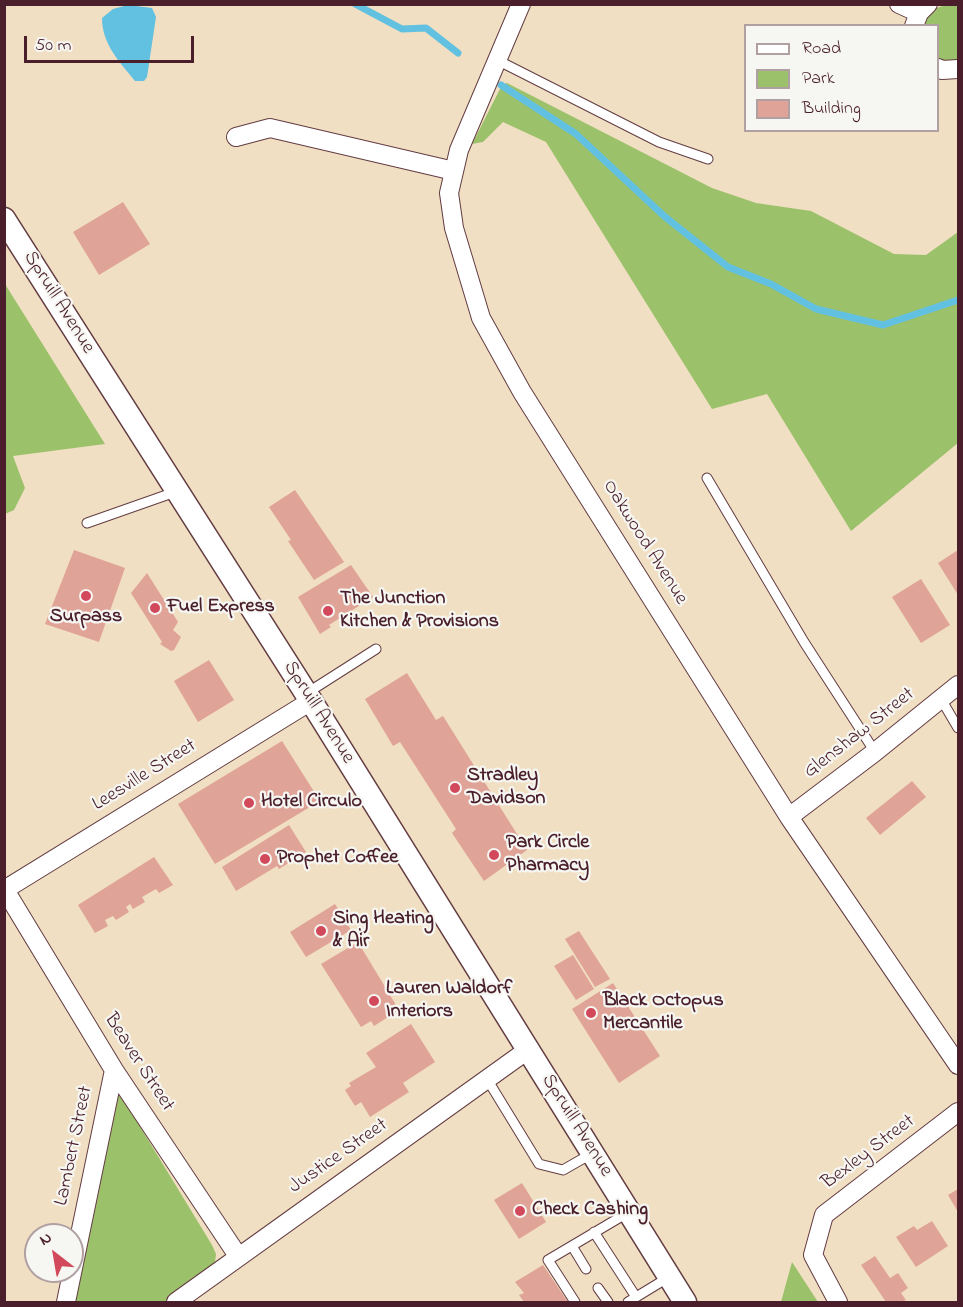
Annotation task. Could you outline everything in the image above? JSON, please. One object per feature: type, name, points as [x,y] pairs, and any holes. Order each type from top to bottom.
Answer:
[{"type":"street","name":"Oakwood Avenue","points":[[520,4],[459,150],[449,193],[454,228],[481,318],[522,392],[789,817],[958,1065]]},
{"type":"street","points":[[899,4],[920,14]]},
{"type":"street","points":[[939,68],[958,69]]},
{"type":"street","points":[[236,137],[270,128],[454,171]]},
{"type":"street","name":"Spruill Avenue","points":[[4,219],[308,697],[685,1302]]},
{"type":"street","name":"Glenshaw Street","points":[[789,817],[958,685]]},
{"type":"street","name":"Leesville Street","points":[[5,890],[308,697]]},
{"type":"street","name":"Beaver Street","points":[[5,890],[114,1070],[238,1256]]},
{"type":"street","name":"Justice Street","points":[[176,1302],[529,1049]]},
{"type":"street","name":"Lambert Street","points":[[66,1302],[114,1070]]},
{"type":"street","name":"Bexley Street","points":[[838,1302],[813,1255],[824,1215],[958,1112]]},
{"type":"lane","points":[[497,60],[659,142],[708,159]]},
{"type":"lane","points":[[707,478],[804,642],[875,752]]},
{"type":"lane","points":[[87,523],[178,491]]},
{"type":"lane","points":[[308,697],[376,650]]},
{"type":"lane","points":[[941,699],[958,728]]},
{"type":"lane","points":[[487,1079],[539,1164],[563,1170],[592,1153]]},
{"type":"lane","points":[[575,1302],[548,1260],[629,1212]]},
{"type":"lane","points":[[594,1232],[632,1300],[669,1277]]},
{"type":"lane","points":[[572,1246],[586,1269]]},
{"type":"lane","points":[[598,1288],[608,1302]]},
{"type":"green space","points":[[958,5],[958,61],[939,60],[939,24],[924,24],[932,11],[939,7]]},
{"type":"green space","points":[[507,83],[712,188],[756,203],[811,211],[894,254],[926,255],[958,232],[958,443],[851,531],[767,394],[712,409],[546,142],[503,122],[483,142],[472,144],[502,85]]},
{"type":"green space","points":[[5,284],[105,444],[13,456],[25,488],[14,510],[5,514]]},
{"type":"green space","points":[[119,1092],[216,1254],[215,1262],[210,1270],[166,1302],[72,1302],[76,1283],[84,1283],[84,1243],[113,1100]]},
{"type":"green space","points":[[792,1262],[818,1302],[781,1302]]},
{"type":"water","points":[[128,5],[152,8],[156,17],[147,77],[144,81],[135,81],[112,52],[103,27],[102,18],[113,9]]},
{"type":"building","points":[[123,202],[150,244],[99,275],[73,232]]},
{"type":"building","points":[[295,490],[344,562],[314,580],[269,507]]},
{"type":"building","name":"Surpass","points":[[74,550],[125,568],[99,642],[45,624]]},
{"type":"building","points":[[958,550],[958,595],[938,563]]},
{"type":"building","name":"The Junction Kitchen & Provisions","points":[[351,565],[373,597],[329,625],[331,627],[320,634],[298,597]]},
{"type":"building","name":"Fuel Express","points":[[147,573],[178,622],[173,630],[181,637],[174,650],[171,651],[160,644],[162,642],[131,593]]},
{"type":"building","points":[[921,579],[950,625],[921,643],[892,597]]},
{"type":"building","name":"Fuel Express","points":[[209,660],[234,700],[198,722],[174,681]]},
{"type":"building","points":[[407,673],[436,720],[443,716],[527,850],[484,881],[452,833],[456,829],[400,742],[393,746],[365,699]]},
{"type":"building","name":"Hotel Circulo","points":[[282,741],[320,801],[215,864],[178,804]]},
{"type":"building","points":[[912,781],[926,797],[880,835],[866,818]]},
{"type":"building","name":"Prophet Coffee","points":[[289,825],[306,852],[279,869],[277,866],[236,891],[222,867]]},
{"type":"building","points":[[154,857],[173,885],[159,893],[156,889],[142,897],[145,902],[133,909],[130,904],[126,907],[129,912],[116,920],[113,916],[105,920],[108,926],[95,933],[78,905]]},
{"type":"building","name":"Sing Heating & Air","points":[[335,904],[351,930],[306,957],[290,932]]},
{"type":"building","points":[[579,931],[610,979],[595,987],[565,939]]},
{"type":"building","points":[[358,942],[399,1010],[374,1026],[371,1021],[361,1027],[321,964]]},
{"type":"building","points":[[573,955],[594,989],[576,1000],[554,966]]},
{"type":"building","points":[[613,983],[660,1056],[619,1083],[572,1009]]},
{"type":"building","points":[[411,1024],[435,1062],[403,1083],[409,1092],[370,1117],[361,1102],[355,1106],[345,1090],[351,1086],[349,1083],[376,1067],[366,1053]]},
{"type":"building","name":"Check Cashing","points":[[522,1183],[546,1222],[519,1239],[494,1200]]},
{"type":"building","points":[[958,1189],[958,1212],[948,1195]]},
{"type":"building","points":[[932,1221],[948,1246],[916,1267],[896,1237],[914,1226],[917,1230]]},
{"type":"building","points":[[875,1256],[890,1278],[898,1273],[908,1288],[901,1293],[906,1300],[886,1302],[861,1265]]},
{"type":"building","points":[[543,1265],[568,1302],[524,1302],[519,1295],[524,1293],[515,1282]]},
{"type":"waterway","points":[[355,4],[402,29],[426,28],[458,53]]},
{"type":"waterway","points":[[501,85],[576,134],[664,216],[728,267],[771,284],[816,309],[883,325],[958,300]]},
{"type":"place","name":"Surpass","points":[[86,596]]},
{"type":"place","name":"Fuel Express","points":[[155,608]]},
{"type":"place","name":"The Junction Kitchen & Provisions","points":[[328,611]]},
{"type":"place","name":"Stradley Davidson","points":[[455,788]]},
{"type":"place","name":"Hotel Circulo","points":[[249,803]]},
{"type":"place","name":"Park Circle Pharmacy","points":[[494,855]]},
{"type":"place","name":"Prophet Coffee","points":[[265,859]]},
{"type":"place","name":"Sing Heating & Air","points":[[321,931]]},
{"type":"place","name":"Lauren Waldorf Interiors","points":[[374,1001]]},
{"type":"place","name":"Black Octopus Mercantile","points":[[591,1013]]},
{"type":"place","name":"Check Cashing","points":[[520,1211]]}]
